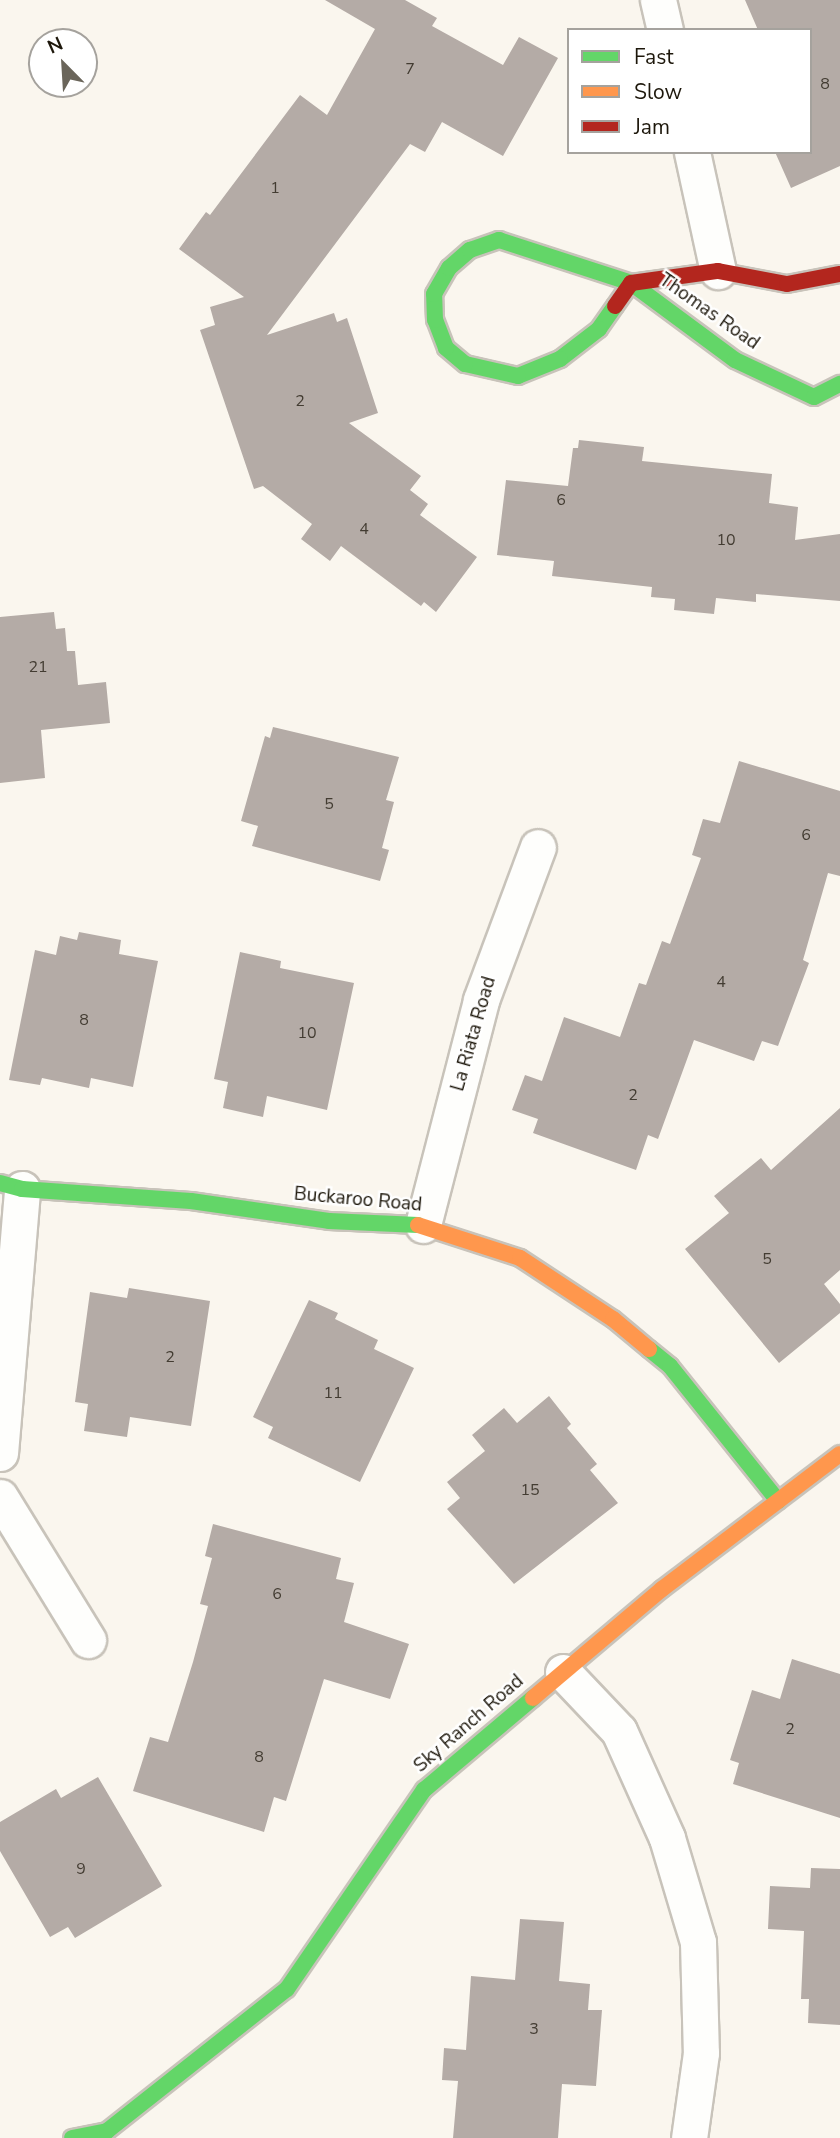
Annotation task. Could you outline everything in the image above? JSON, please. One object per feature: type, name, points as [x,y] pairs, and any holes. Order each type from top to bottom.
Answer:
[{"type":"street","points":[[658,0],[665,28]]},
{"type":"street","points":[[692,154],[718,271]]},
{"type":"street","name":"Thomas Road","points":[[840,274],[788,284],[718,271],[631,283],[599,330],[560,359],[518,376],[466,364],[446,348],[435,320],[434,294],[449,268],[470,250],[499,240],[631,283],[735,360],[814,397],[840,384]]},
{"type":"street","name":"La Riata Road","points":[[423,1225],[481,1000],[538,847]]},
{"type":"street","points":[[0,1452],[11,1186]]},
{"type":"street","name":"Buckaroo Road","points":[[11,1186],[191,1200],[329,1221],[423,1225],[520,1258],[613,1319],[670,1366],[778,1501]]},
{"type":"street","name":"Sky Ranch Road","points":[[72,2138],[108,2134],[287,1989],[424,1790],[563,1672],[840,1454]]},
{"type":"street","points":[[0,1496],[88,1640]]},
{"type":"street","points":[[563,1672],[619,1731],[667,1838],[698,1942],[701,2053],[689,2138]]},
{"type":"building","points":[[325,0],[405,0],[437,18],[432,26],[503,65],[519,37],[558,58],[503,156],[442,122],[425,152],[410,144],[267,335],[334,313],[337,322],[347,318],[378,413],[349,423],[421,476],[410,490],[428,504],[420,515],[477,557],[436,612],[424,602],[421,606],[341,546],[330,561],[301,539],[312,524],[263,486],[254,489],[200,330],[215,325],[210,307],[244,297],[179,249],[206,212],[210,215],[300,95],[327,115],[375,29]]},
{"type":"building","points":[[745,0],[840,0],[840,166],[791,188],[776,154],[812,154],[812,28],[757,28]]},
{"type":"building","points":[[579,440],[644,447],[642,461],[772,474],[769,503],[798,507],[795,540],[840,534],[840,601],[756,594],[756,602],[716,598],[714,614],[674,610],[675,599],[651,597],[652,587],[552,576],[554,561],[497,555],[506,480],[568,486],[573,448],[578,448]]},
{"type":"building","points":[[54,612],[56,629],[65,628],[67,651],[75,651],[78,685],[106,682],[110,723],[41,730],[45,778],[0,783],[0,617]]},
{"type":"building","points":[[273,727],[399,757],[386,800],[394,802],[382,848],[389,850],[380,881],[252,846],[258,826],[241,821],[265,736],[270,738]]},
{"type":"building","points":[[739,761],[840,791],[840,876],[828,873],[803,960],[809,963],[778,1046],[762,1041],[754,1061],[694,1040],[658,1139],[648,1135],[636,1170],[533,1133],[538,1119],[512,1110],[525,1075],[542,1081],[564,1017],[620,1037],[639,983],[646,985],[662,941],[670,944],[701,858],[692,855],[703,819],[720,823]]},
{"type":"building","points":[[79,932],[121,940],[119,954],[158,961],[133,1087],[91,1078],[89,1088],[42,1078],[40,1085],[9,1080],[35,950],[56,955],[60,936],[77,940]]},
{"type":"building","points":[[240,952],[281,961],[280,968],[354,983],[327,1110],[267,1096],[263,1117],[223,1108],[228,1082],[214,1079]]},
{"type":"building","points":[[840,1108],[840,1270],[824,1284],[840,1304],[840,1313],[779,1363],[685,1249],[729,1213],[714,1196],[761,1158],[771,1170]]},
{"type":"building","points":[[129,1288],[210,1301],[191,1426],[130,1417],[127,1437],[84,1431],[88,1404],[75,1402],[90,1292],[127,1298]]},
{"type":"building","points":[[309,1300],[338,1313],[335,1319],[378,1340],[374,1349],[414,1368],[360,1482],[268,1438],[273,1427],[253,1417]]},
{"type":"building","points":[[549,1396],[571,1424],[567,1428],[597,1464],[590,1470],[618,1503],[514,1584],[447,1509],[460,1498],[447,1482],[485,1451],[472,1435],[504,1408],[517,1423]]},
{"type":"building","points":[[213,1524],[341,1558],[336,1579],[354,1583],[344,1622],[409,1644],[390,1699],[324,1679],[286,1801],[274,1797],[264,1832],[133,1791],[150,1737],[168,1742],[193,1662],[208,1606],[200,1604],[212,1558],[205,1556]]},
{"type":"building","points":[[792,1659],[840,1674],[840,1818],[733,1784],[739,1763],[730,1760],[752,1690],[780,1699]]},
{"type":"building","points":[[98,1777],[162,1886],[75,1938],[68,1927],[50,1937],[0,1851],[0,1822],[56,1789],[61,1798]]},
{"type":"building","points":[[811,1868],[840,1869],[840,2025],[808,2023],[809,1999],[801,1999],[804,1931],[768,1929],[770,1886],[810,1888]]},
{"type":"building","points":[[520,1919],[564,1922],[559,1981],[590,1984],[588,2010],[602,2010],[596,2086],[562,2084],[558,2138],[453,2138],[458,2081],[442,2080],[444,2048],[466,2050],[471,1976],[515,1980]]},
{"type":"traffic: fast","points":[[615,306],[599,329],[560,359],[518,376],[465,364],[446,348],[435,320],[434,294],[449,268],[470,250],[499,240],[631,283],[735,360],[814,397],[840,384]]},
{"type":"traffic: fast","points":[[0,1183],[22,1189],[191,1201],[329,1221],[418,1225]]},
{"type":"traffic: fast","points":[[649,1349],[670,1366],[778,1501]]},
{"type":"traffic: fast","points":[[72,2138],[107,2131],[287,1989],[424,1790],[533,1698]]},
{"type":"traffic: slow","points":[[418,1225],[520,1258],[613,1319],[649,1349]]},
{"type":"traffic: slow","points":[[533,1698],[662,1589],[840,1454]]},
{"type":"traffic: jam","points":[[615,306],[631,283],[718,271],[787,284],[840,274]]}]
